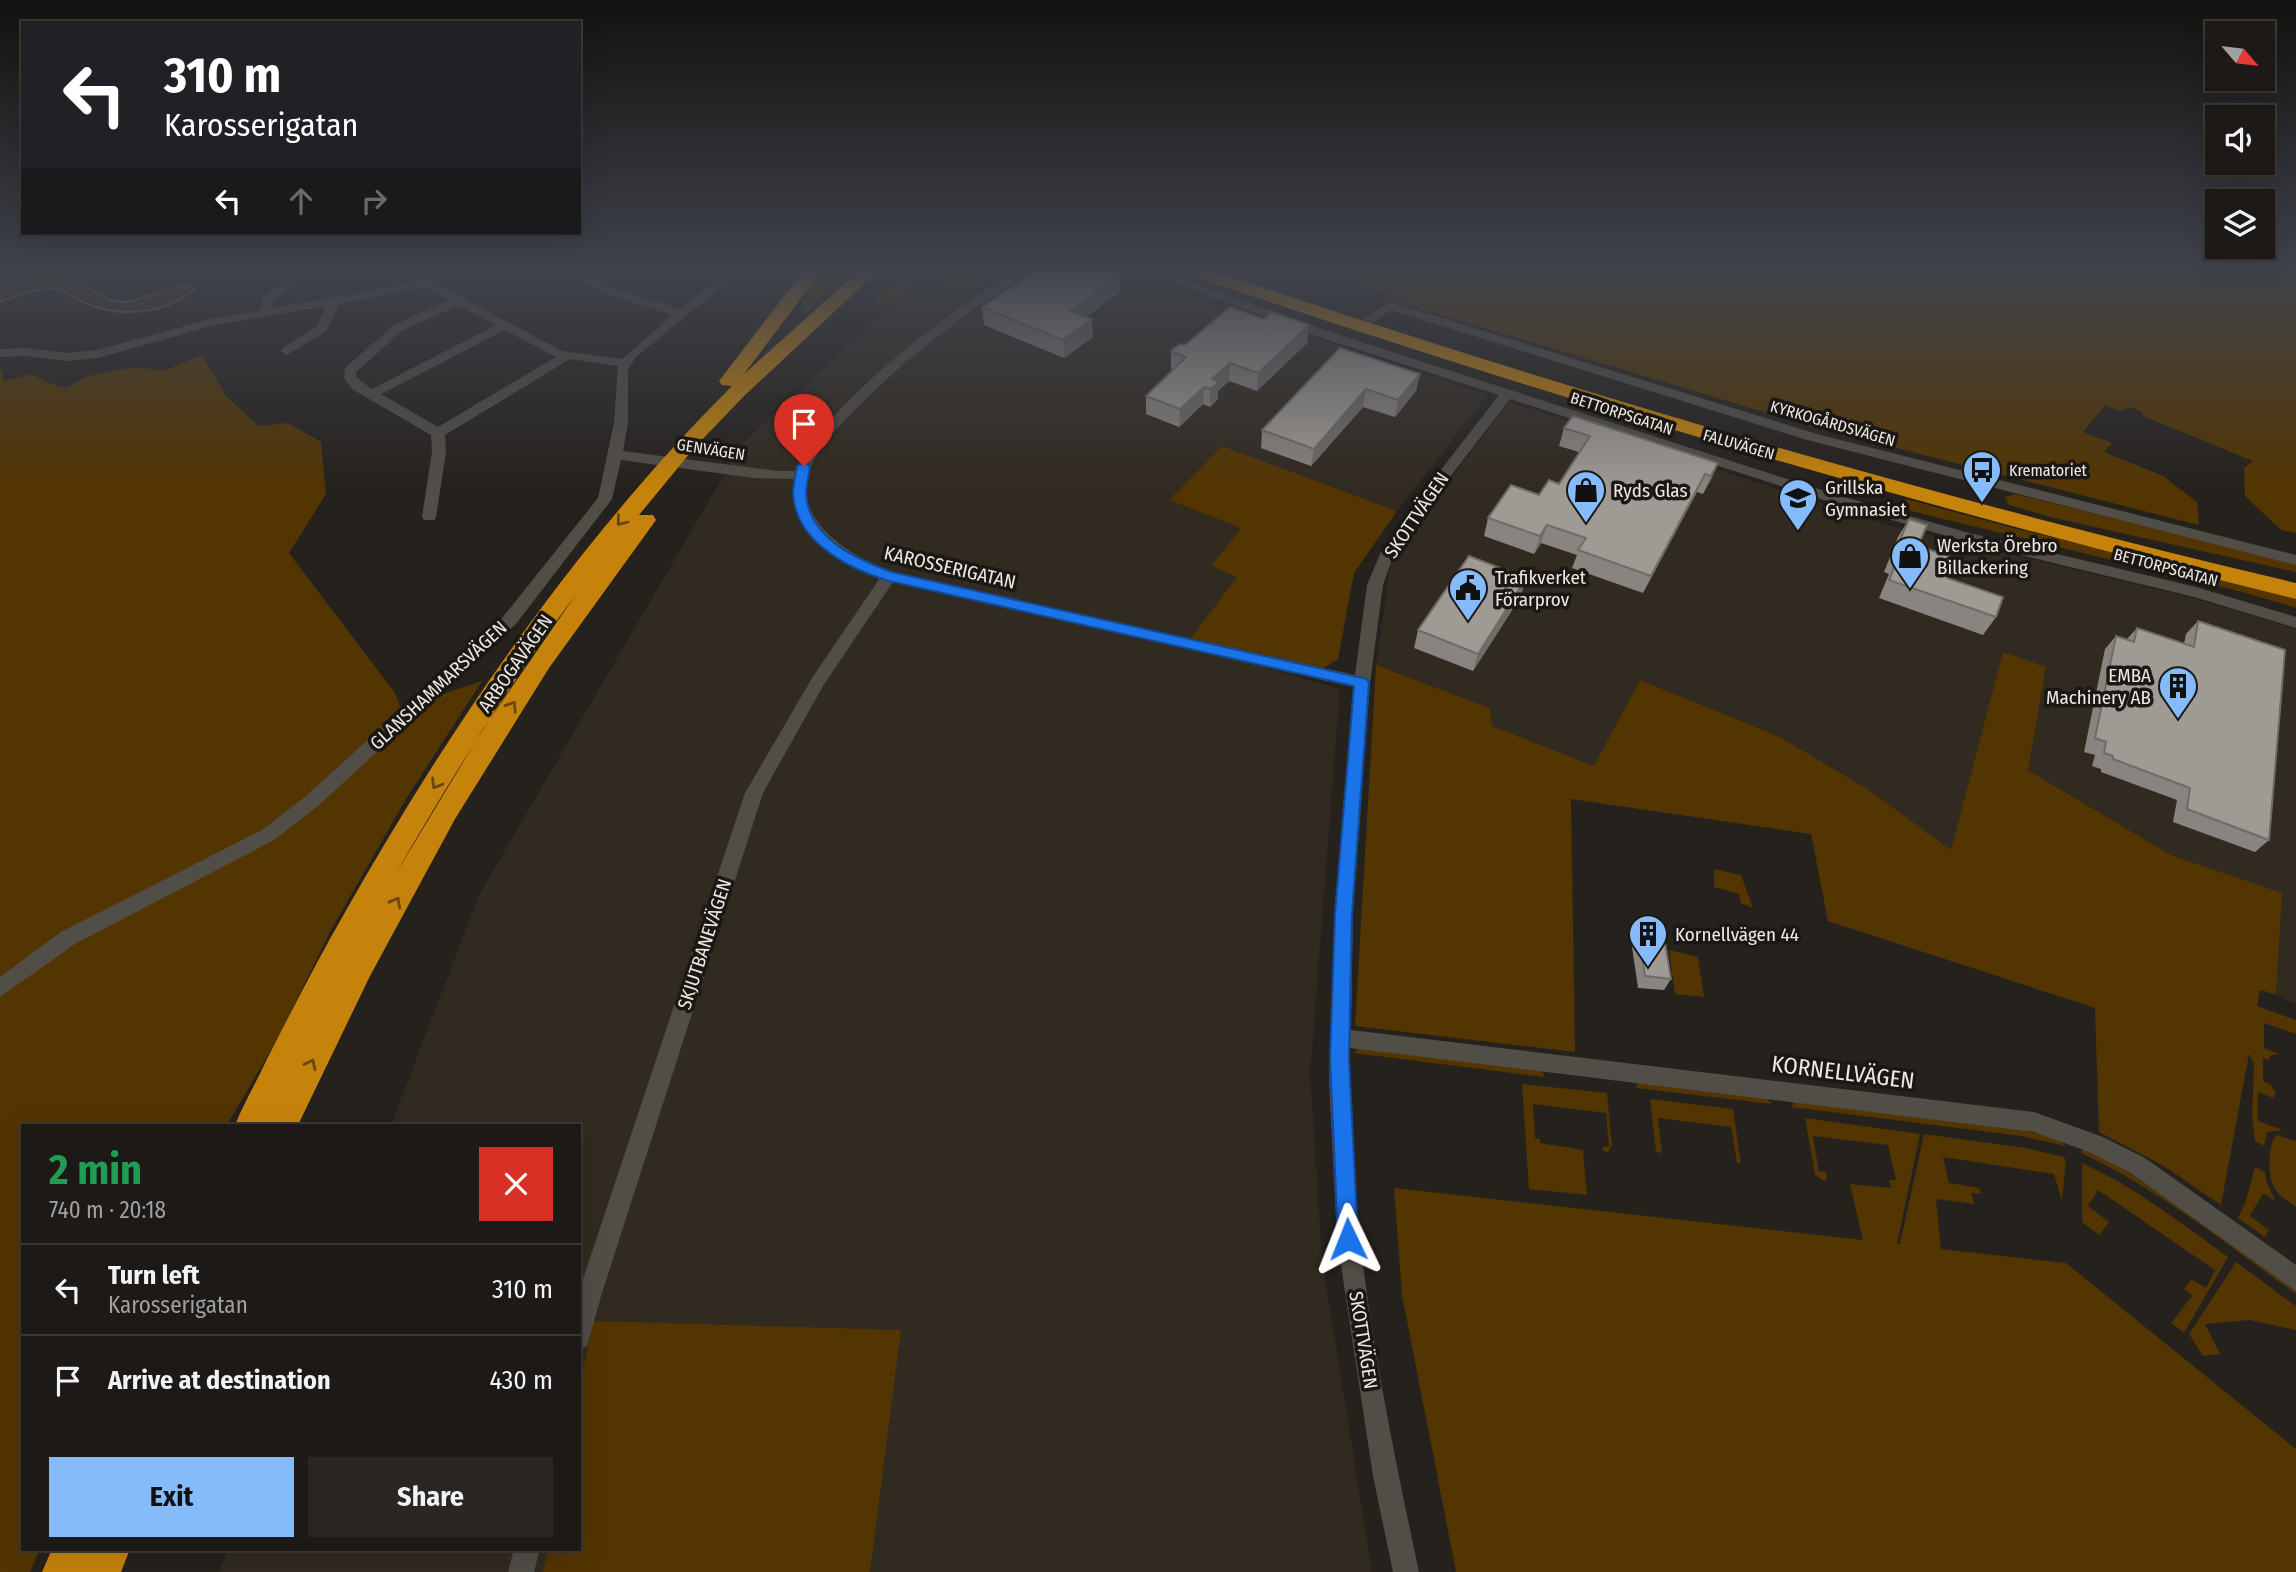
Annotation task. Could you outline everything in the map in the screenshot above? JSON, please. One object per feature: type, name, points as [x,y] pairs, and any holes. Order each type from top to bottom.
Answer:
[{"type":"highway","points":[[681,463],[676,447],[757,342]]},
{"type":"highway","name":"ARBOGAVÄGEN","points":[[252,1124],[350,932],[472,726],[576,577],[681,463],[759,370],[790,342]]},
{"type":"highway","name":"ARBOGAVÄGEN","points":[[282,1124],[348,989],[464,783],[572,616],[624,547],[681,463],[810,342]]},
{"type":"highway","name":"FALUVÄGEN","points":[[1422,342],[1927,499],[2296,591]]},
{"type":"highway","name":"FALUVÄGEN","points":[[1435,342],[1532,377],[1873,475],[2106,536],[2296,580]]},
{"type":"highway","points":[[62,1572],[70,1551]]},
{"type":"highway","points":[[101,1572],[109,1551]]},
{"type":"street","points":[[0,353],[25,352],[61,357],[88,355],[137,342]]},
{"type":"street","points":[[286,351],[300,342]]},
{"type":"street","points":[[382,342],[350,372],[350,379],[438,433]]},
{"type":"street","points":[[372,394],[472,342]]},
{"type":"street","points":[[539,342],[565,356],[625,363],[647,342]]},
{"type":"street","points":[[801,475],[815,447],[878,377],[920,342]]},
{"type":"street","name":"BETTORPSGATAN","points":[[1350,342],[1899,519],[2196,592],[2296,623]]},
{"type":"street","name":"KYRKOGÅRDSVÄGEN","points":[[1507,342],[1812,437],[2296,560]]},
{"type":"street","points":[[438,433],[565,356]]},
{"type":"street","name":"GLANSHAMMARSVÄGEN","points":[[0,988],[68,938],[240,852],[268,835],[312,801],[522,606],[605,499],[621,423],[622,369],[625,363]]},
{"type":"street","name":"SKOTTVÄGEN","points":[[1406,1572],[1386,1476],[1348,1239],[1339,1080],[1344,913],[1362,683],[1376,586],[1392,545],[1507,394]]},
{"type":"street","points":[[429,517],[439,452],[438,433]]},
{"type":"street","name":"GENVÄGEN","points":[[615,455],[642,456],[764,475],[801,475]]},
{"type":"street","name":"KAROSSERIGATAN","points":[[801,475],[802,503],[816,533],[834,550],[864,567],[889,576],[1362,683]]},
{"type":"street","name":"SKJUTBANEVÄGEN","points":[[581,1330],[590,1293],[754,793],[813,687],[889,576]]},
{"type":"street","name":"KORNELLVÄGEN","points":[[1340,1038],[2034,1122],[2095,1144],[2137,1165],[2296,1279]]},
{"type":"street","points":[[521,1572],[526,1551]]},
{"type":"shaded area","points":[[851,342],[1329,342],[1487,395],[1397,511],[1222,446],[1169,500],[1242,528],[1211,566],[1237,577],[1187,645],[1340,689],[1310,1074],[1322,1259],[1372,1572],[219,1572],[227,1551],[581,1551],[581,1124],[391,1124],[479,895],[742,444]]},
{"type":"shaded area","points":[[1533,342],[2296,342],[2296,533],[2281,530],[2245,496],[2244,468],[2253,461],[2143,416],[2142,412],[2130,407],[2121,411],[2105,405],[2083,432],[2112,443],[2104,452],[2163,476],[2197,502],[2199,525],[1814,427]]},
{"type":"shaded area","points":[[202,355],[226,396],[258,426],[288,423],[321,442],[326,494],[289,553],[395,693],[401,708],[482,681],[406,799],[331,930],[278,1038],[228,1124],[21,1124],[21,1551],[39,1551],[30,1572],[0,1572],[0,370],[3,370],[3,381],[32,374],[48,383],[66,388],[85,377],[108,371],[138,367],[163,371]]},
{"type":"shaded area","points":[[1509,402],[1888,525],[2193,598],[2296,629],[2296,1004],[2276,995],[2281,893],[2171,855],[2028,770],[2046,668],[2003,653],[1951,851],[1869,790],[1780,737],[1641,681],[1594,766],[1492,726],[1490,708],[1376,665],[1390,567],[1413,528]]},
{"type":"shaded area","points":[[1222,446],[1397,511],[1354,573],[1338,659],[1322,669],[1191,638],[1237,577],[1211,566],[1241,528],[1169,500]]},
{"type":"shaded area","points":[[2015,494],[2296,564],[2296,572],[2054,518],[2009,505],[2005,497]]},
{"type":"shaded area","points":[[1906,499],[2017,529],[2296,595],[2296,608],[2246,593],[1911,511],[1906,506]]},
{"type":"shaded area","points":[[2003,652],[2046,667],[2028,770],[2171,855],[2282,893],[2276,995],[2260,990],[2257,1006],[2296,1020],[2296,1034],[2264,1023],[2264,1048],[2279,1054],[2270,1056],[2269,1060],[2263,1058],[2263,1081],[2270,1084],[2276,1093],[2273,1098],[2258,1092],[2258,1121],[2283,1130],[2267,1132],[2264,1146],[2255,1141],[2252,1117],[2254,1064],[2249,1054],[2221,1205],[2164,1166],[2099,1132],[2095,1008],[1828,921],[1811,834],[1571,799],[1575,1052],[1355,1026],[1376,665],[1490,708],[1492,726],[1594,766],[1640,680],[1780,737],[1869,790],[1951,850]]},
{"type":"shaded area","points":[[1714,869],[1741,875],[1753,908],[1741,903],[1739,894],[1714,887]]},
{"type":"shaded area","points":[[1669,950],[1698,957],[1704,997],[1675,994]]},
{"type":"shaded area","points":[[1358,1048],[1543,1071],[1544,1077],[1354,1053]]},
{"type":"shaded area","points":[[1638,1082],[1766,1098],[1772,1104],[1636,1088]]},
{"type":"shaded area","points":[[1522,1084],[1607,1093],[1612,1146],[1608,1152],[1603,1151],[1603,1147],[1609,1147],[1606,1113],[1533,1104],[1535,1138],[1540,1139],[1540,1143],[1583,1150],[1587,1195],[1529,1189]]},
{"type":"shaded area","points":[[1650,1099],[1733,1109],[1741,1163],[1737,1163],[1731,1127],[1658,1118],[1662,1153],[1656,1152]]},
{"type":"shaded area","points":[[1795,1101],[2022,1130],[2060,1139],[2065,1146],[2022,1136],[1791,1107]]},
{"type":"shaded area","points":[[1805,1118],[1920,1134],[1897,1244],[1900,1244],[1924,1134],[2026,1148],[2063,1157],[2066,1160],[2062,1201],[2054,1174],[1943,1157],[1949,1183],[1979,1188],[1981,1194],[1971,1193],[1975,1204],[1936,1199],[1941,1249],[2066,1263],[2296,1449],[2296,1572],[1456,1572],[1402,1295],[1394,1188],[1863,1240],[1850,1184],[1891,1188],[1889,1180],[1896,1180],[1888,1145],[1813,1136],[1819,1171],[1826,1172],[1827,1180],[1824,1181],[1815,1175]]},
{"type":"shaded area","points":[[2277,1135],[2296,1141],[2296,1207],[2279,1194],[2271,1178],[2270,1150]]},
{"type":"shaded area","points":[[2082,1147],[2108,1158],[2296,1288],[2296,1294],[2165,1200],[2081,1153]]},
{"type":"shaded area","points":[[2082,1163],[2139,1194],[2228,1257],[2184,1333],[2171,1323],[2192,1296],[2184,1289],[2191,1279],[2206,1288],[2215,1270],[2098,1190],[2088,1206],[2109,1222],[2099,1235],[2082,1222]]},
{"type":"shaded area","points":[[2255,1167],[2265,1172],[2275,1201],[2263,1193],[2250,1216],[2269,1230],[2265,1237],[2238,1218],[2246,1201]]},
{"type":"shaded area","points":[[2236,1262],[2296,1306],[2296,1330],[2249,1320],[2205,1324],[2220,1354],[2203,1356],[2189,1334]]},
{"type":"shaded area","points":[[593,1321],[901,1330],[870,1572],[543,1572],[548,1551],[581,1551],[581,1379]]},
{"type":"building","points":[[1188,342],[1291,342],[1258,373],[1230,363],[1212,379],[1219,382],[1210,389],[1204,387],[1180,409],[1146,396],[1186,357],[1171,351],[1180,344]]},
{"type":"building","points":[[1340,348],[1420,374],[1398,400],[1366,389],[1314,449],[1262,430]]},
{"type":"building","name":"Ryds Glas","points":[[1573,416],[1718,463],[1711,476],[1705,474],[1651,576],[1578,550],[1586,538],[1547,525],[1540,536],[1488,518],[1511,485],[1539,495],[1549,480],[1559,484],[1590,436],[1564,428]]},
{"type":"building","points":[[1909,519],[1927,525],[1918,546],[1949,556],[1945,565],[1951,567],[1947,578],[2003,597],[1996,617],[1889,580],[1899,556],[1894,554]]},
{"type":"building","name":"Trafikverket Förarprov","points":[[1469,556],[1526,578],[1478,654],[1418,630]]},
{"type":"building","name":"EMBA Machinery AB","points":[[2198,621],[2285,650],[2269,840],[2187,809],[2190,788],[2113,759],[2113,756],[2104,753],[2106,742],[2095,738],[2116,636],[2134,642],[2137,628],[2194,647]]},
{"type":"building","points":[[1639,935],[1664,937],[1671,979],[1645,976]]},
{"type":"place","name":"Krematoriet","points":[[1982,504]]},
{"type":"place","name":"Ryds Glas","points":[[1586,524]]},
{"type":"place","name":"Grillska Gymnasiet","points":[[1798,532]]},
{"type":"place","name":"Werksta Örebro Billackering","points":[[1910,590]]},
{"type":"place","name":"Trafikverket Förarprov","points":[[1468,622]]},
{"type":"place","name":"EMBA Machinery AB","points":[[2178,720]]},
{"type":"place","name":"Kornellvägen 44","points":[[1648,968]]},
{"type":"route","points":[[804,466],[800,493],[805,513],[816,533],[834,550],[864,567],[889,576],[1362,683],[1344,913],[1339,1080],[1348,1239]]}]
